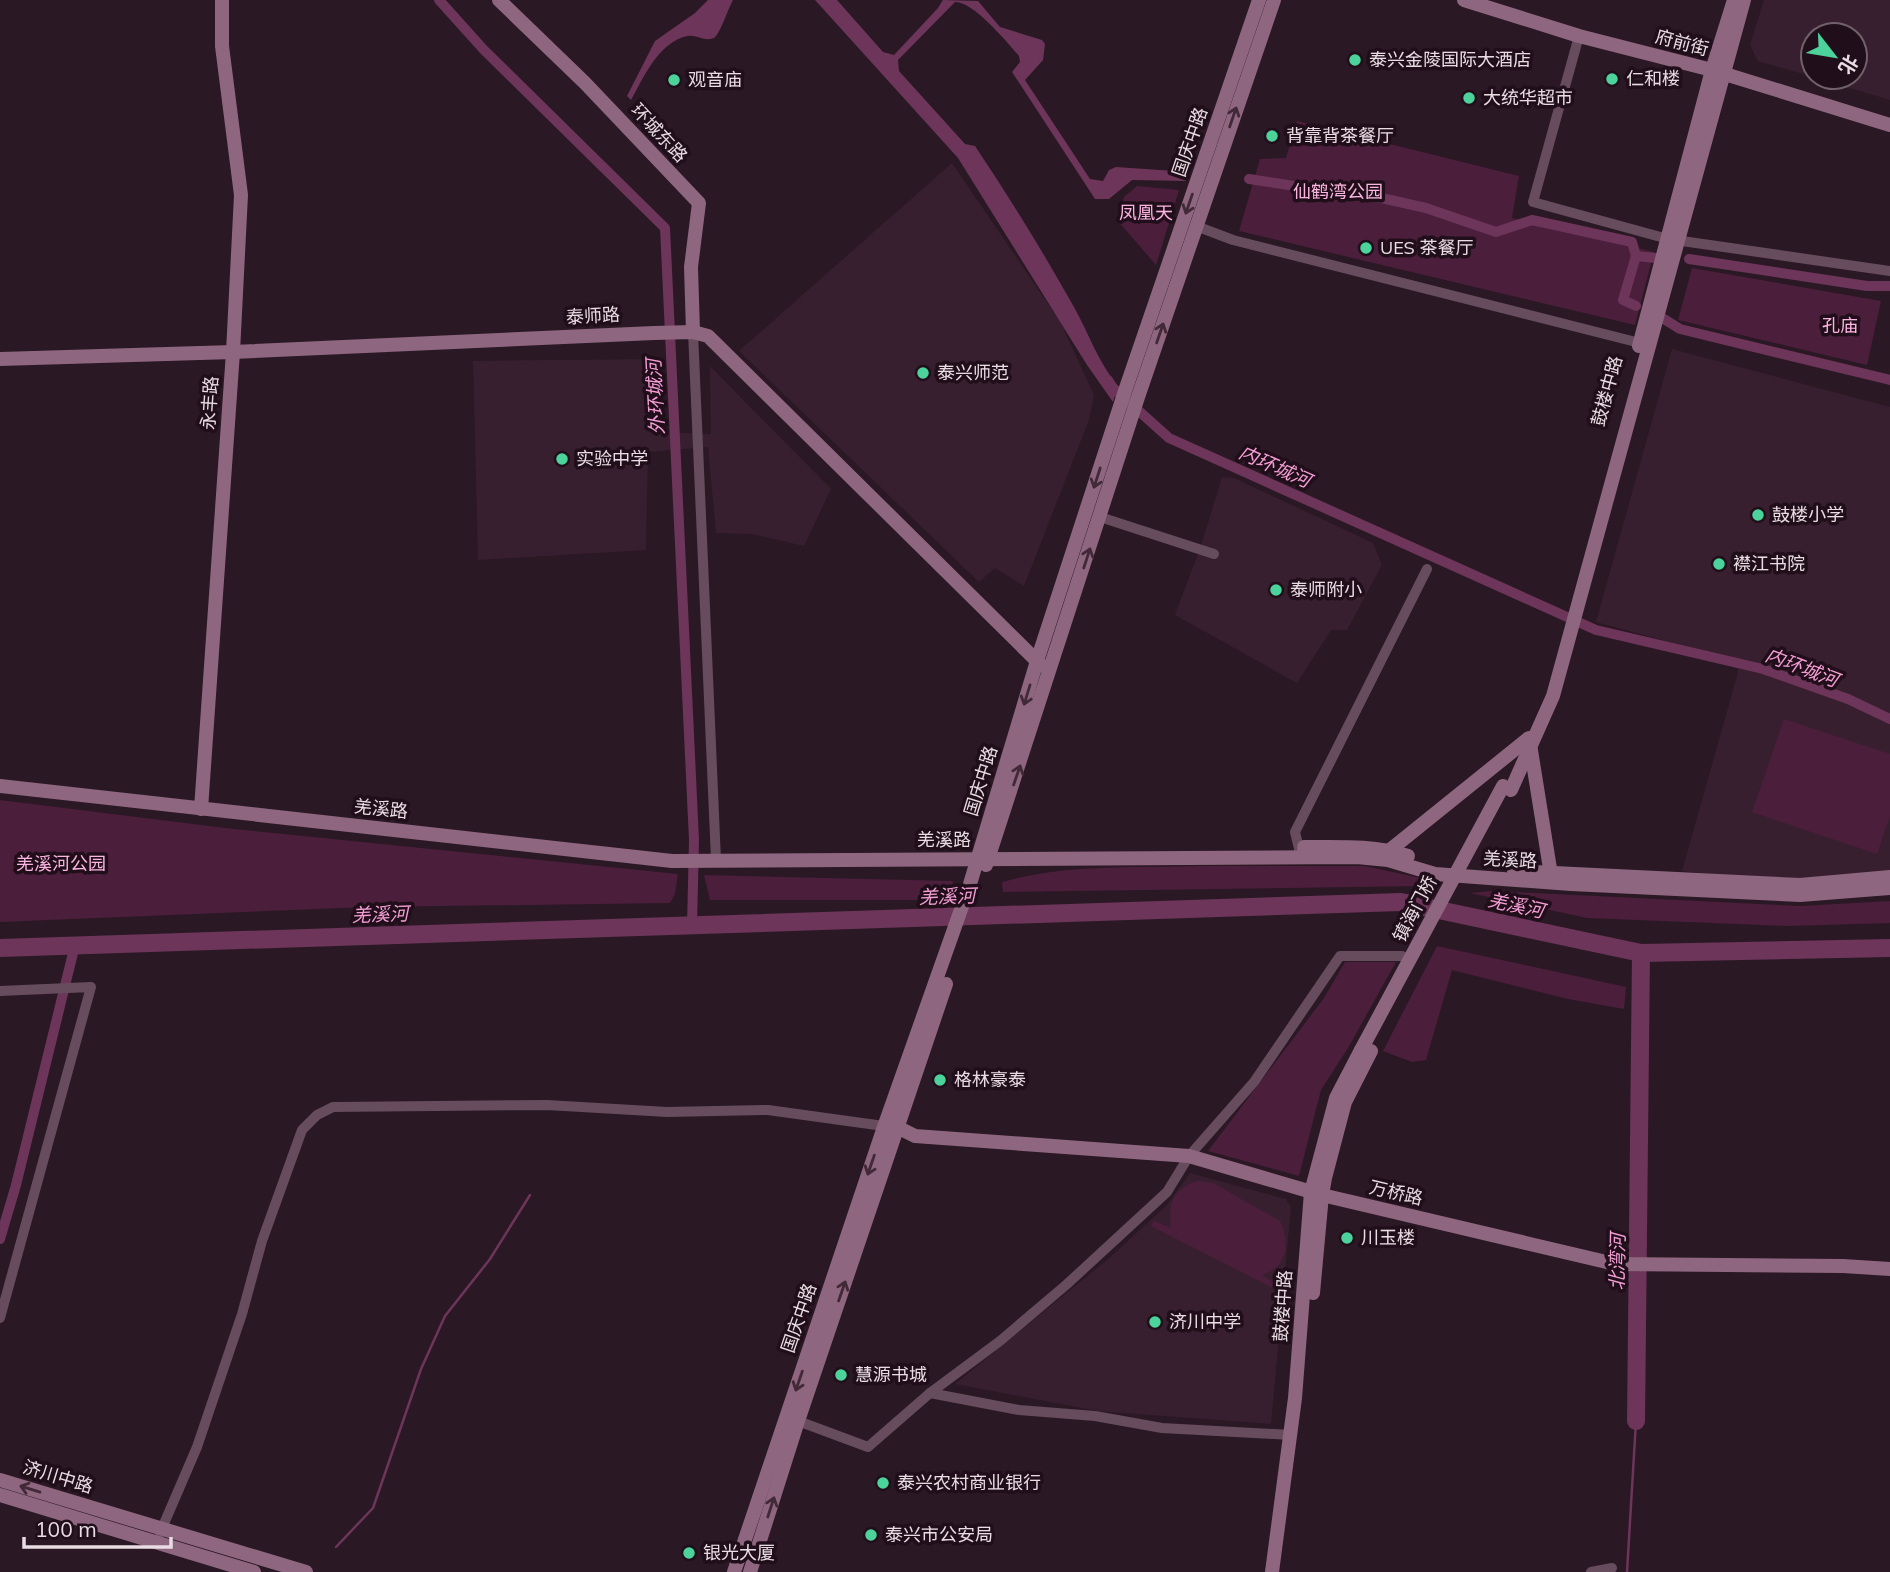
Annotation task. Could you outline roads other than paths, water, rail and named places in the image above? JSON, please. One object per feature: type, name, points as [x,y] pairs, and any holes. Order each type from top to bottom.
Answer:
[{"type":"street","name":"永丰路","points":[[201,808],[242,195],[222,46],[222,0]]},
{"type":"street","name":"环城东路","points":[[499,0],[585,83],[699,203],[687,332]]},
{"type":"street","name":"国庆中路","points":[[734,1572],[1050,673],[1130,424],[1132,393],[1259,0]]},
{"type":"street","name":"国庆中路","points":[[985,854],[1037,661],[1118,413],[1132,393],[1196,226],[1274,0]]},
{"type":"street","name":"府前街","points":[[1464,0],[1579,36],[1717,72],[1890,125]]},
{"type":"street","name":"鼓楼中路","points":[[1571,621],[1640,343],[1673,240],[1734,0]]},
{"type":"street","points":[[1717,72],[1744,0]]},
{"type":"street","points":[[1579,36],[1533,202],[1673,240],[1890,271]]},
{"type":"street","points":[[1196,226],[1233,240],[1640,343]]},
{"type":"street","points":[[1571,621],[1673,240]]},
{"type":"street","name":"泰师路","points":[[0,359],[233,352],[687,332]]},
{"type":"street","points":[[716,860],[687,332],[708,336],[1050,673]]},
{"type":"street","points":[[1100,517],[1214,554]]},
{"type":"street","points":[[1299,852],[1295,832],[1426,569]]},
{"type":"street","name":"镇海门桥","points":[[1366,1051],[1553,696],[1571,621]]},
{"type":"street","points":[[1389,855],[1530,744]]},
{"type":"street","points":[[1530,744],[1547,877]]},
{"type":"street","points":[[1416,859],[1412,850],[1414,841],[1502,768],[1510,782],[1528,783],[1547,877]]},
{"type":"street","name":"羌溪路","points":[[0,786],[672,861],[985,854],[1299,852],[1357,857],[1389,855],[1475,871],[1800,895],[1890,888]]},
{"type":"street","name":"羌溪路","points":[[1389,855],[1435,874],[1800,885],[1890,877]]},
{"type":"street","points":[[798,1421],[868,1447],[1115,1242],[1167,1192],[1189,1156],[1254,1082],[1340,956],[1402,956]]},
{"type":"street","points":[[0,991],[91,987],[0,1318]]},
{"type":"street","name":"鼓楼中路","points":[[1272,1572],[1291,1435],[1316,1194],[1336,1098],[1366,1051]]},
{"type":"street","points":[[158,1536],[197,1447],[242,1314],[262,1241],[302,1130],[317,1115],[333,1107],[547,1105],[667,1112],[768,1110],[891,1127]]},
{"type":"street","name":"国庆中路","points":[[750,1572],[891,1127]]},
{"type":"street","name":"万桥路","points":[[891,1127],[915,1136],[1189,1156],[1316,1194],[1615,1264],[1843,1266],[1890,1269]]},
{"type":"street","points":[[1280,1572],[1298,1437],[1316,1194]]},
{"type":"street","points":[[930,1393],[1019,1410],[1095,1416],[1162,1428],[1291,1435]]},
{"type":"street","name":"济川中路","points":[[0,1480],[254,1572]]},
{"type":"street","name":"济川中路","points":[[0,1495],[306,1572]]},
{"type":"street","points":[[1591,1572],[1612,1568]]},
{"type":"waterway","name":"外环城河","points":[[439,0],[484,50],[665,228],[694,840],[692,926]]},
{"type":"waterway","points":[[1249,179],[1368,195],[1426,208],[1496,232],[1532,220],[1632,242],[1636,256],[1623,300],[1636,306]]},
{"type":"waterway","points":[[1636,256],[1656,258]]},
{"type":"waterway","points":[[1689,259],[1867,286],[1890,286]]},
{"type":"waterway","points":[[1664,319],[1680,329],[1890,380]]},
{"type":"waterway","name":"内环城河","points":[[1108,380],[1112,387],[1169,438],[1596,630],[1763,669],[1848,699],[1890,719]]},
{"type":"waterway","name":"羌溪河","points":[[0,948],[1401,902],[1641,953],[1890,948]]},
{"type":"waterway","points":[[0,1239],[16,1185],[75,945]]},
{"type":"waterway","name":"北湾河","points":[[1636,1421],[1641,953]]},
{"type":"waterway","points":[[336,1547],[373,1508],[421,1369],[445,1316],[490,1259],[530,1195]]},
{"type":"waterway","name":"北湾河","points":[[1627,1572],[1636,1421]]},
{"type":"place","name":"泰兴金陵国际大酒店","points":[[1355,60]]},
{"type":"place","name":"仁和楼","points":[[1612,79]]},
{"type":"place","name":"观音庙","points":[[674,80]]},
{"type":"place","name":"大统华超市","points":[[1469,98]]},
{"type":"place","name":"背靠背茶餐厅","points":[[1272,136]]},
{"type":"place","name":"UES 茶餐厅","points":[[1366,248]]},
{"type":"place","name":"泰兴师范","points":[[923,373]]},
{"type":"place","name":"实验中学","points":[[562,459]]},
{"type":"place","name":"鼓楼小学","points":[[1758,515]]},
{"type":"place","name":"襟江书院","points":[[1719,564]]},
{"type":"place","name":"泰师附小","points":[[1276,590]]},
{"type":"place","name":"格林豪泰","points":[[940,1080]]},
{"type":"place","name":"川玉楼","points":[[1347,1238]]},
{"type":"place","name":"济川中学","points":[[1155,1322]]},
{"type":"place","name":"慧源书城","points":[[841,1375]]},
{"type":"place","name":"泰兴农村商业银行","points":[[883,1483]]},
{"type":"place","name":"泰兴市公安局","points":[[871,1535]]},
{"type":"place","name":"银光大厦","points":[[689,1553]]},
{"type":"park label","name":"仙鹤湾公园","points":[[1338,192]]},
{"type":"park label","name":"凤凰天","points":[[1146,213]]},
{"type":"park label","name":"孔庙","points":[[1840,326]]},
{"type":"park label","name":"羌溪河公园","points":[[61,864]]}]
